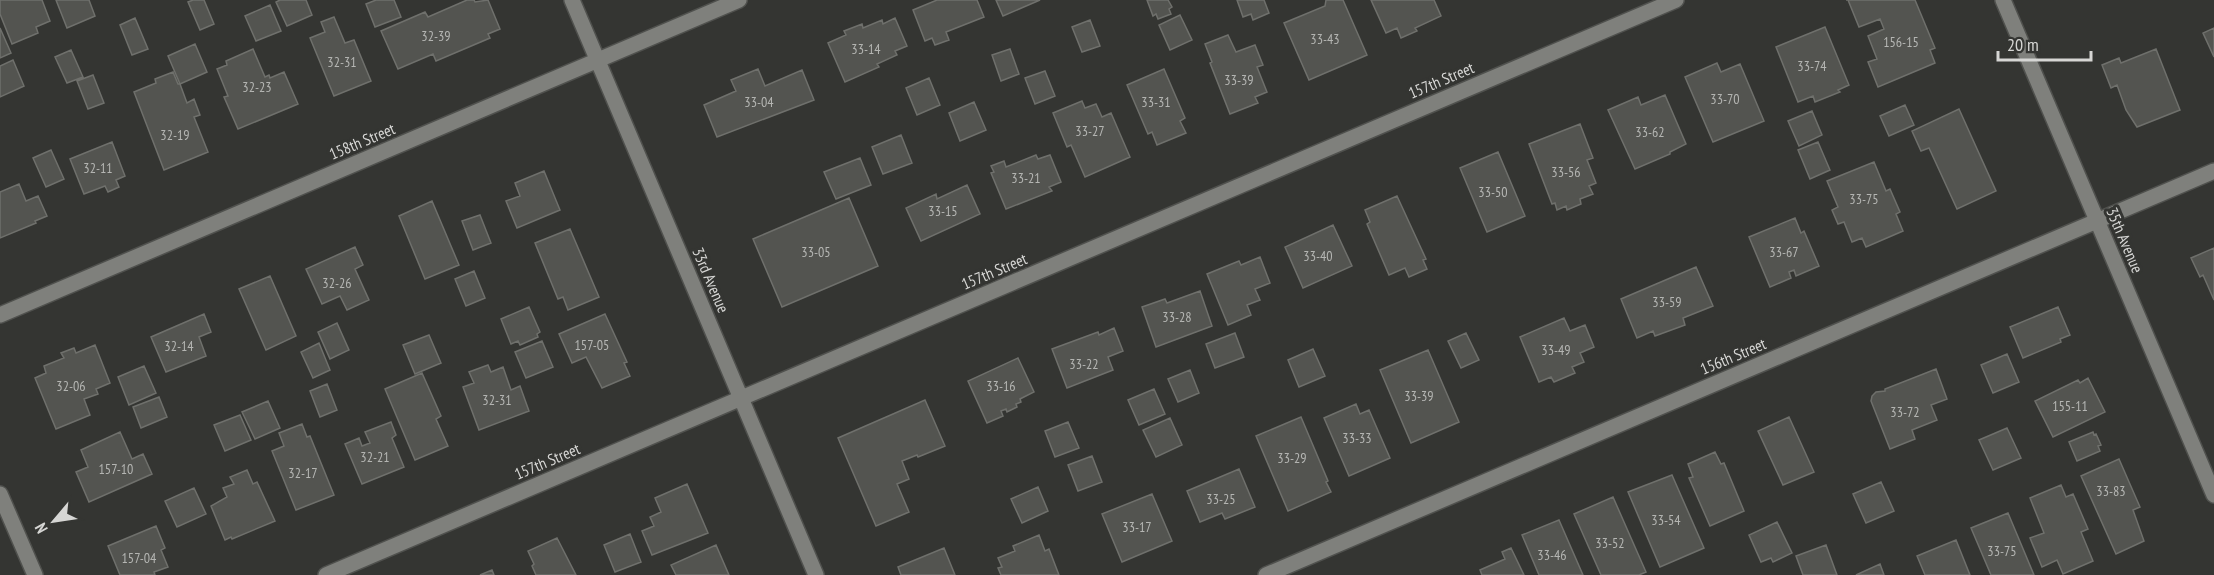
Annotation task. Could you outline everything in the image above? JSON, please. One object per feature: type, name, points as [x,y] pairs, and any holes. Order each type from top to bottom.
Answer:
[{"type":"street","name":"33rd Avenue","points":[[572,0],[816,575]]},
{"type":"street","name":"158th Street","points":[[0,315],[739,0]]},
{"type":"street","name":"157th Street","points":[[326,575],[1676,0]]},
{"type":"street","name":"35th Avenue","points":[[2003,0],[2214,495]]},
{"type":"street","name":"156th Street","points":[[1266,575],[2214,171]]},
{"type":"street","points":[[0,494],[35,575]]},
{"type":"building","points":[[0,0],[42,0],[50,21],[36,27],[38,33],[12,44],[0,14]]},
{"type":"building","points":[[56,0],[89,0],[95,16],[67,28]]},
{"type":"building","points":[[204,0],[214,24],[200,30],[188,2]]},
{"type":"building","points":[[306,0],[312,15],[287,26],[276,2]]},
{"type":"building","points":[[376,0],[394,0],[401,17],[375,27],[366,4]]},
{"type":"building","points":[[467,0],[475,2],[488,0],[500,29],[488,34],[490,38],[436,61],[433,54],[398,69],[381,31],[425,12],[428,17]]},
{"type":"building","points":[[937,0],[977,0],[984,17],[946,32],[949,40],[935,45],[932,38],[925,41],[913,10]]},
{"type":"building","points":[[996,0],[1040,0],[1003,16]]},
{"type":"building","points":[[1147,0],[1168,0],[1172,7],[1169,9],[1171,14],[1158,19],[1156,14],[1153,16]]},
{"type":"building","points":[[1237,0],[1264,0],[1269,13],[1253,20],[1251,14],[1243,17]]},
{"type":"building","points":[[1326,0],[1343,0],[1367,55],[1309,80],[1284,23],[1325,6]]},
{"type":"building","points":[[1371,0],[1434,0],[1441,16],[1415,28],[1417,31],[1401,38],[1397,28],[1386,33]]},
{"type":"building","points":[[1848,0],[1915,0],[1935,48],[1930,50],[1935,63],[1878,87],[1868,62],[1877,59],[1868,36],[1884,29],[1880,19],[1859,27]]},
{"type":"building","points":[[270,5],[281,31],[256,41],[245,16]]},
{"type":"building","points":[[1180,15],[1192,40],[1170,50],[1159,25]]},
{"type":"building","points":[[334,17],[345,43],[354,40],[371,81],[334,96],[310,38],[325,32],[321,22]]},
{"type":"building","points":[[135,18],[148,49],[132,55],[120,25]]},
{"type":"building","points":[[895,18],[907,46],[895,51],[897,55],[877,64],[879,67],[845,82],[828,43],[846,35],[844,31],[862,24],[863,28],[882,20],[883,24]]},
{"type":"building","points":[[1090,20],[1100,46],[1082,52],[1072,27]]},
{"type":"building","points":[[1825,27],[1849,85],[1838,90],[1840,92],[1815,102],[1813,96],[1798,102],[1776,47]]},
{"type":"building","points":[[0,28],[11,53],[0,58]]},
{"type":"building","points":[[2214,28],[2214,57],[2203,33]]},
{"type":"building","points":[[1228,35],[1236,52],[1255,45],[1263,65],[1257,67],[1267,92],[1255,97],[1258,103],[1230,114],[1205,44]]},
{"type":"building","points":[[195,44],[207,72],[180,84],[168,56]]},
{"type":"building","points":[[253,49],[265,77],[269,75],[270,78],[284,72],[298,104],[238,129],[224,97],[228,96],[217,69],[227,65],[226,61]]},
{"type":"building","points":[[1010,49],[1019,74],[1001,81],[992,55]]},
{"type":"building","points":[[2156,49],[2180,110],[2137,127],[2126,110],[2117,85],[2111,88],[2102,65],[2119,58],[2121,63]]},
{"type":"building","points":[[71,50],[83,77],[67,83],[55,57]]},
{"type":"building","points":[[13,60],[24,86],[0,97],[0,66]]},
{"type":"building","points":[[1717,63],[1721,72],[1740,64],[1764,121],[1713,142],[1685,77]]},
{"type":"building","points":[[758,69],[765,86],[802,70],[814,100],[717,137],[704,105],[736,91],[731,80]]},
{"type":"building","points":[[1164,69],[1185,118],[1180,121],[1186,133],[1157,145],[1152,132],[1148,134],[1127,85]]},
{"type":"building","points":[[1045,71],[1055,96],[1035,104],[1025,78]]},
{"type":"building","points":[[173,72],[187,103],[194,99],[200,115],[194,117],[208,152],[164,170],[134,92],[156,83],[155,79]]},
{"type":"building","points":[[93,75],[104,103],[88,109],[77,81]]},
{"type":"building","points":[[929,78],[940,105],[917,115],[906,88]]},
{"type":"building","points":[[1665,95],[1686,144],[1670,154],[1635,169],[1608,110],[1638,97],[1641,105]]},
{"type":"building","points":[[1082,101],[1085,108],[1096,104],[1102,117],[1111,113],[1130,157],[1085,177],[1071,145],[1067,147],[1053,113]]},
{"type":"building","points":[[974,102],[986,130],[960,141],[949,113]]},
{"type":"building","points":[[1905,105],[1914,125],[1889,136],[1880,116]]},
{"type":"building","points":[[1959,109],[1996,191],[1957,209],[1929,148],[1921,151],[1912,131]]},
{"type":"building","points":[[1812,111],[1822,135],[1799,146],[1788,121]]},
{"type":"building","points":[[1580,124],[1593,158],[1587,160],[1596,183],[1589,186],[1593,194],[1580,199],[1581,204],[1567,210],[1566,206],[1557,210],[1555,203],[1552,204],[1529,144]]},
{"type":"building","points":[[901,135],[912,163],[883,174],[872,147]]},
{"type":"building","points":[[112,142],[125,176],[116,180],[119,187],[108,192],[105,186],[84,194],[70,159]]},
{"type":"building","points":[[1818,142],[1830,170],[1810,179],[1798,150]]},
{"type":"building","points":[[51,150],[64,179],[46,187],[33,158]]},
{"type":"building","points":[[1498,152],[1525,216],[1487,232],[1460,168]]},
{"type":"building","points":[[1036,155],[1038,159],[1050,155],[1061,182],[1049,187],[1052,191],[1006,209],[991,173],[994,172],[991,166],[1004,161],[1006,167]]},
{"type":"building","points":[[860,158],[871,185],[836,199],[824,172]]},
{"type":"building","points":[[1874,162],[1886,191],[1890,189],[1900,212],[1896,214],[1903,231],[1866,247],[1862,238],[1852,242],[1844,222],[1838,224],[1832,210],[1838,207],[1827,181]]},
{"type":"building","points":[[544,171],[560,210],[517,228],[506,201],[520,196],[515,183]]},
{"type":"building","points":[[19,184],[26,201],[38,196],[47,216],[0,238],[0,192]]},
{"type":"building","points":[[967,185],[980,214],[921,241],[906,208],[936,194],[937,199]]},
{"type":"building","points":[[1397,196],[1426,259],[1423,260],[1427,269],[1409,277],[1405,268],[1389,275],[1367,224],[1370,222],[1365,210]]},
{"type":"building","points":[[849,198],[878,266],[782,307],[753,239]]},
{"type":"building","points":[[432,201],[459,265],[425,279],[399,216]]},
{"type":"building","points":[[480,215],[491,243],[473,250],[462,221]]},
{"type":"building","points":[[1795,218],[1801,233],[1804,231],[1819,266],[1796,276],[1794,270],[1789,272],[1791,278],[1770,287],[1749,237]]},
{"type":"building","points":[[1333,225],[1352,266],[1303,288],[1285,247]]},
{"type":"building","points":[[570,229],[599,297],[568,310],[563,297],[558,299],[535,243]]},
{"type":"building","points":[[355,247],[363,265],[355,269],[369,300],[347,310],[340,296],[322,304],[306,269]]},
{"type":"building","points":[[2214,248],[2214,300],[2203,275],[2200,277],[2191,258]]},
{"type":"building","points":[[1260,257],[1270,283],[1255,289],[1260,300],[1247,305],[1251,315],[1228,325],[1207,274],[1239,261],[1241,265]]},
{"type":"building","points":[[1696,267],[1713,306],[1683,318],[1685,325],[1655,336],[1653,331],[1637,338],[1621,299]]},
{"type":"building","points":[[474,271],[485,298],[466,306],[455,279]]},
{"type":"building","points":[[270,276],[296,336],[266,350],[239,289]]},
{"type":"building","points":[[1200,291],[1212,326],[1156,347],[1142,307],[1165,299],[1167,303]]},
{"type":"building","points":[[529,307],[540,332],[537,334],[538,337],[520,345],[518,341],[511,344],[501,319]]},
{"type":"building","points":[[2058,307],[2070,335],[2060,339],[2061,342],[2023,358],[2010,327]]},
{"type":"building","points":[[204,314],[211,332],[199,337],[206,356],[166,372],[151,337]]},
{"type":"building","points":[[605,314],[627,362],[624,363],[630,376],[602,388],[586,357],[572,363],[559,334]]},
{"type":"building","points":[[1564,318],[1570,331],[1585,325],[1594,347],[1580,353],[1584,362],[1572,367],[1575,373],[1554,382],[1551,377],[1539,382],[1520,337]]},
{"type":"building","points":[[337,323],[349,350],[330,359],[318,332]]},
{"type":"building","points":[[1114,328],[1123,351],[1108,357],[1113,370],[1067,388],[1052,349],[1098,332],[1099,335]]},
{"type":"building","points":[[1235,333],[1244,357],[1215,368],[1206,344]]},
{"type":"building","points":[[1466,333],[1479,360],[1461,368],[1448,341]]},
{"type":"building","points":[[429,335],[441,363],[415,374],[403,345]]},
{"type":"building","points":[[542,341],[553,367],[526,378],[515,352]]},
{"type":"building","points":[[319,343],[330,370],[313,378],[301,352]]},
{"type":"building","points":[[95,345],[110,383],[96,389],[98,394],[84,399],[90,415],[56,429],[35,378],[46,373],[44,366],[64,358],[61,353],[74,348],[76,353]]},
{"type":"building","points":[[1313,349],[1325,376],[1299,387],[1288,360]]},
{"type":"building","points":[[1428,350],[1459,422],[1411,443],[1380,370]]},
{"type":"building","points":[[2007,354],[2019,382],[1993,393],[1981,365]]},
{"type":"building","points":[[1018,358],[1034,392],[1020,399],[1021,402],[1016,404],[1017,407],[1007,412],[1006,409],[1001,411],[1003,416],[987,423],[968,381]]},
{"type":"building","points":[[488,365],[491,372],[503,367],[511,390],[520,386],[529,411],[479,430],[463,387],[474,383],[469,372]]},
{"type":"building","points":[[144,366],[156,393],[129,405],[118,377]]},
{"type":"building","points":[[1936,369],[1947,399],[1931,405],[1937,420],[1912,430],[1915,439],[1890,449],[1871,401],[1872,396],[1876,392],[1885,391],[1885,389]]},
{"type":"building","points":[[1190,370],[1199,393],[1178,402],[1168,379]]},
{"type":"building","points":[[422,373],[441,416],[436,419],[448,446],[415,460],[385,389]]},
{"type":"building","points":[[2088,378],[2105,412],[2053,437],[2035,401],[2078,380],[2080,383]]},
{"type":"building","points":[[327,384],[337,410],[320,417],[310,391]]},
{"type":"building","points":[[1154,389],[1165,414],[1139,425],[1128,400]]},
{"type":"building","points":[[159,397],[167,417],[141,428],[133,407]]},
{"type":"building","points":[[925,400],[945,446],[902,461],[909,479],[897,484],[909,512],[876,526],[838,438]]},
{"type":"building","points":[[268,401],[280,428],[255,439],[242,412]]},
{"type":"building","points":[[1356,404],[1360,414],[1369,410],[1390,458],[1349,476],[1324,418]]},
{"type":"building","points":[[240,415],[251,440],[225,451],[214,425]]},
{"type":"building","points":[[1301,417],[1331,492],[1288,511],[1256,436]]},
{"type":"building","points":[[1789,417],[1814,472],[1783,485],[1758,431]]},
{"type":"building","points":[[1170,418],[1182,445],[1156,457],[1143,430]]},
{"type":"building","points":[[391,422],[396,435],[392,438],[404,467],[362,484],[345,444],[359,438],[362,446],[370,443],[365,432]]},
{"type":"building","points":[[1068,422],[1079,448],[1055,457],[1045,431]]},
{"type":"building","points":[[302,424],[307,437],[310,436],[334,495],[296,510],[272,451],[284,446],[279,433]]},
{"type":"building","points":[[2007,428],[2021,458],[1993,470],[1979,440]]},
{"type":"building","points":[[120,432],[132,459],[143,454],[152,474],[89,502],[76,472],[88,467],[81,450]]},
{"type":"building","points":[[2093,432],[2101,445],[2098,446],[2100,451],[2077,461],[2069,442]]},
{"type":"building","points":[[1715,452],[1721,464],[1724,463],[1744,511],[1710,526],[1689,478],[1693,477],[1688,464]]},
{"type":"building","points":[[1092,456],[1102,482],[1078,491],[1068,465]]},
{"type":"building","points":[[2119,459],[2140,507],[2133,510],[2144,541],[2116,554],[2081,476]]},
{"type":"building","points":[[1239,469],[1255,507],[1225,519],[1222,513],[1200,522],[1187,491]]},
{"type":"building","points":[[247,470],[253,484],[257,482],[275,521],[225,540],[211,506],[227,497],[223,488],[234,484],[230,477]]},
{"type":"building","points":[[1672,475],[1704,548],[1660,567],[1628,492]]},
{"type":"building","points":[[1881,482],[1894,511],[1866,523],[1853,494]]},
{"type":"building","points":[[687,484],[708,533],[652,555],[642,531],[654,526],[650,517],[661,512],[655,498]]},
{"type":"building","points":[[2061,485],[2066,497],[2073,494],[2088,529],[2081,532],[2093,561],[2063,574],[2057,560],[2042,567],[2030,538],[2044,533],[2030,498]]},
{"type":"building","points":[[1038,487],[1048,511],[1022,523],[1011,499]]},
{"type":"building","points":[[194,488],[206,514],[177,527],[165,501]]},
{"type":"building","points":[[1152,494],[1172,541],[1122,562],[1102,514]]},
{"type":"building","points":[[1613,497],[1646,572],[1639,575],[1601,575],[1574,514]]},
{"type":"building","points":[[2008,513],[2034,575],[1991,575],[1971,528]]},
{"type":"building","points":[[1559,520],[1583,575],[1539,575],[1522,535]]},
{"type":"building","points":[[1777,522],[1792,553],[1773,562],[1771,558],[1761,562],[1749,535]]},
{"type":"building","points":[[156,526],[165,548],[161,550],[168,567],[154,572],[155,575],[120,575],[108,546]]},
{"type":"building","points":[[630,534],[641,562],[615,572],[604,545]]},
{"type":"building","points":[[1039,535],[1045,551],[1049,549],[1059,575],[1001,575],[998,568],[1002,567],[998,558],[1015,551],[1013,546]]},
{"type":"building","points":[[557,538],[576,575],[536,575],[528,551]]},
{"type":"building","points":[[1956,540],[1970,575],[1925,575],[1917,556]]},
{"type":"building","points":[[716,545],[729,575],[676,575],[671,565]]},
{"type":"building","points":[[1826,545],[1837,575],[1803,575],[1796,556]]},
{"type":"building","points":[[944,548],[955,575],[901,575],[898,567]]},
{"type":"building","points":[[1511,548],[1524,575],[1482,575],[1480,570],[1505,559],[1502,552]]},
{"type":"building","points":[[1880,564],[1884,575],[1856,575]]},
{"type":"building","points":[[492,570],[494,575],[480,575]]}]
